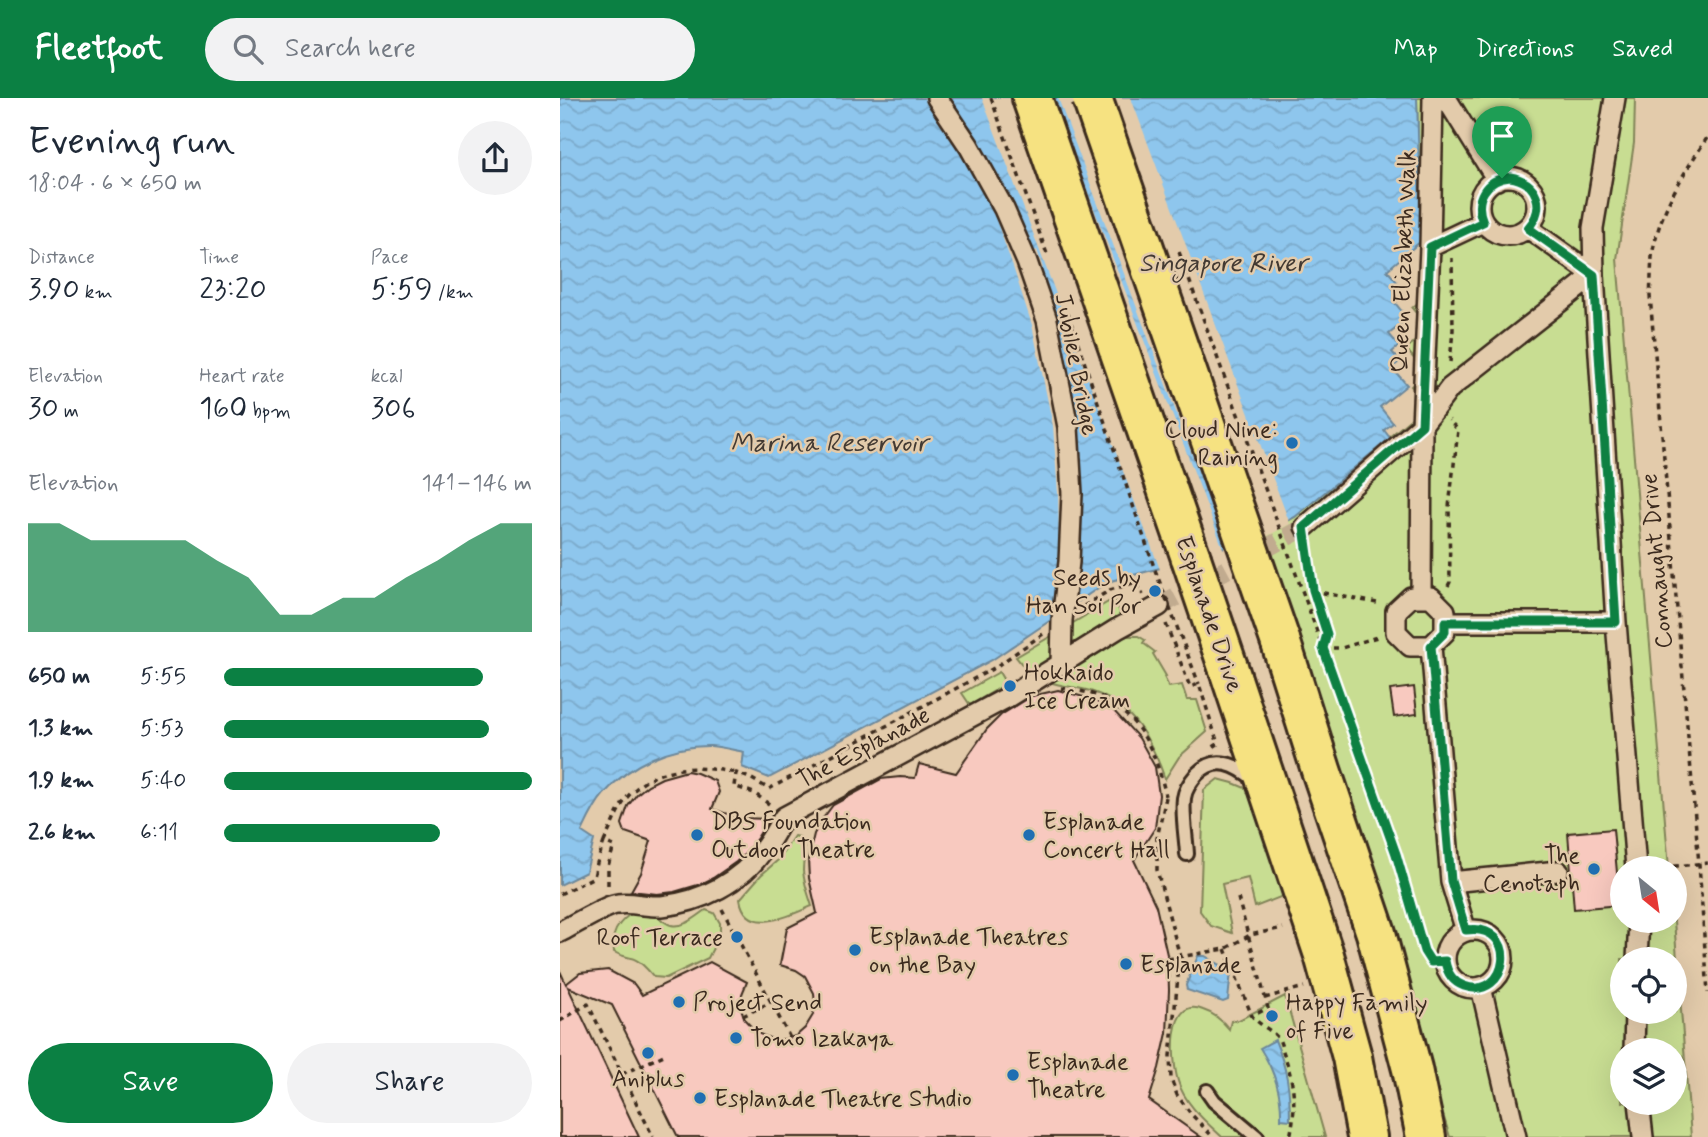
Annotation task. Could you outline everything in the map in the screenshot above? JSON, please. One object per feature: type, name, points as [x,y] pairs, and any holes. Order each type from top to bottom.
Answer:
[{"type":"highway","name":"Esplanade Drive","points":[[1032,98],[1214,675],[1271,794],[1312,920],[1352,1057],[1367,1137]]},
{"type":"highway","points":[[1091,98],[1280,640],[1376,933],[1412,1069],[1426,1137]]},
{"type":"street","name":"Jubilee Bridge","points":[[937,98],[970,146],[1004,209],[1027,262],[1047,320],[1068,426],[1072,494],[1061,665]]},
{"type":"street","name":"Queen Elizabeth Walk","points":[[1421,597],[1422,425],[1433,98]]},
{"type":"street","points":[[1446,98],[1497,180]]},
{"type":"street","points":[[1615,98],[1593,228],[1594,275],[1616,622],[1635,856]]},
{"type":"street","points":[[1510,177],[1525,182],[1534,191],[1538,202],[1537,211],[1528,228],[1516,235],[1503,235],[1483,222],[1479,208],[1481,196],[1487,186],[1510,177]]},
{"type":"street","points":[[1430,247],[1483,222]]},
{"type":"street","points":[[1528,228],[1594,275]]},
{"type":"street","points":[[1304,527],[1422,425],[1450,388],[1594,275]]},
{"type":"street","points":[[1411,597],[1431,597],[1445,611],[1445,632],[1431,646],[1410,646],[1396,632],[1396,611],[1400,608],[1411,597]]},
{"type":"street","name":"The Esplanade","points":[[616,903],[661,906],[685,902],[713,891],[751,865],[784,817],[1023,688],[1155,608]]},
{"type":"street","points":[[1445,622],[1616,622]]},
{"type":"street","points":[[1431,646],[1451,881],[1466,930]]},
{"type":"street","points":[[1451,881],[1558,871]]},
{"type":"street","points":[[560,932],[616,903]]},
{"type":"street","points":[[1466,930],[1487,932],[1502,949],[1503,961],[1499,975],[1491,983],[1481,987],[1469,988],[1457,983],[1447,971],[1445,961],[1450,941],[1466,930]]},
{"type":"street","points":[[1481,987],[1516,1137]]},
{"type":"street","points":[[1640,1115],[1643,1137]]},
{"type":"lane","points":[[1187,854],[1184,796],[1192,780],[1209,764],[1236,766],[1271,794]]},
{"type":"lane","points":[[1207,1091],[1214,1101],[1257,1137]]},
{"type":"path","points":[[991,98],[1024,190]]},
{"type":"path","name":"Connaught Drive","points":[[1707,138],[1687,168],[1663,215],[1652,255],[1650,296],[1708,993]]},
{"type":"path","points":[[1175,242],[1396,854],[1424,951],[1431,962],[1445,961]]},
{"type":"path","points":[[560,894],[594,877],[604,842],[619,810],[630,794],[648,780],[668,771],[690,767],[712,768],[750,778],[769,789],[994,668],[1063,616],[1110,590],[1136,582],[1155,608],[1190,687],[1214,675],[1157,575],[1071,323]]},
{"type":"path","points":[[1304,527],[1313,590],[1327,634],[1323,648]]},
{"type":"path","points":[[1313,590],[1400,608]]},
{"type":"path","points":[[1323,648],[1342,648],[1396,632]]},
{"type":"path","points":[[1023,688],[1053,686],[1083,692],[1102,697],[1124,713],[1140,729],[1150,747],[1166,797]]},
{"type":"path","points":[[736,773],[734,786],[754,793],[784,817]]},
{"type":"path","points":[[604,842],[614,846],[608,866],[608,887],[616,903]]},
{"type":"path","points":[[1687,865],[1708,863]]},
{"type":"path","points":[[713,891],[790,1038]]},
{"type":"path","points":[[1238,898],[1268,1008],[1252,1016]]},
{"type":"path","points":[[1168,959],[1225,950],[1250,936],[1312,920]]},
{"type":"path","points":[[1225,950],[1252,1016],[1257,1023],[1278,1038],[1289,1068],[1293,1087],[1294,1120],[1290,1137]]},
{"type":"path","points":[[1180,957],[1170,1056],[1171,1079],[1177,1095],[1213,1137]]},
{"type":"path","points":[[1265,998],[1331,979]]},
{"type":"path","points":[[743,1016],[771,1002]]},
{"type":"path","points":[[560,1021],[588,1004],[653,1137]]},
{"type":"path","points":[[622,1074],[664,1055]]},
{"type":"green space","points":[[1417,98],[1635,98],[1634,143],[1617,259],[1668,856],[1610,856],[1610,933],[1675,933],[1676,947],[1610,947],[1610,1024],[1682,1024],[1683,1038],[1610,1038],[1610,1115],[1687,1115],[1687,1086],[1691,1137],[1450,1137],[1259,537],[1295,517],[1427,405],[1411,386],[1426,373],[1406,349],[1429,329],[1412,308],[1435,287],[1419,270],[1434,257],[1421,241]]},
{"type":"green space","points":[[1115,598],[1121,616],[1029,673],[1016,657]]},
{"type":"green space","points":[[1127,636],[1138,636],[1145,640],[1143,643],[1155,652],[1153,654],[1169,687],[1182,685],[1187,700],[1197,700],[1207,732],[1179,757],[1165,779],[1147,738],[1119,706],[1093,692],[1050,682],[1111,642]]},
{"type":"green space","points":[[999,672],[1006,684],[970,705],[962,693]]},
{"type":"green space","points":[[1218,779],[1250,790],[1283,896],[1255,907],[1248,878],[1222,884],[1232,933],[1211,926],[1200,911],[1204,790]]},
{"type":"green space","points":[[794,836],[799,837],[803,846],[804,875],[812,906],[781,918],[760,921],[751,918],[744,911],[740,899],[778,860]]},
{"type":"green space","points":[[706,910],[714,913],[720,923],[720,934],[708,958],[666,978],[654,977],[638,961],[614,952],[616,929],[624,919],[635,912],[647,911],[676,926],[690,921]]},
{"type":"green space","points":[[1285,996],[1325,1137],[1222,1137],[1196,1112],[1181,1089],[1174,1060],[1178,1021],[1183,1012],[1191,1008],[1211,1013],[1229,1029],[1231,1021],[1239,1020]]},
{"type":"water","name":"Marina Reservoir","points":[[560,98],[1417,98],[1421,241],[1387,270],[1397,282],[1392,287],[1401,298],[1395,303],[1408,319],[1389,334],[1399,346],[1392,352],[1400,361],[1392,368],[1407,385],[1380,407],[1393,423],[1384,430],[1390,438],[1295,517],[1259,536],[1164,567],[1107,582],[992,660],[769,778],[742,767],[744,752],[711,746],[681,749],[639,765],[614,783],[600,798],[589,817],[582,832],[594,840],[586,872],[560,885]]},
{"type":"water","points":[[1198,956],[1205,956],[1231,971],[1228,1000],[1223,1002],[1187,990],[1186,985]]},
{"type":"water","points":[[1275,1040],[1287,1079],[1290,1120],[1281,1119],[1276,1082],[1260,1048]]},
{"type":"pier","points":[[924,98],[948,98],[1030,253],[1037,250],[1043,268],[1037,270],[1080,494],[1080,541],[1072,605],[1052,619],[1058,561],[1058,494],[1053,426],[1032,325],[994,214],[960,152]]},
{"type":"pier","points":[[982,98],[1052,98],[1224,551],[1161,572]]},
{"type":"pier","points":[[1058,98],[1131,98],[1290,524],[1260,540],[1228,550]]},
{"type":"building","points":[[1414,687],[1417,714],[1394,717],[1390,690]]},
{"type":"building","points":[[1058,690],[1091,699],[1113,710],[1139,738],[1155,767],[1159,795],[1155,828],[1134,860],[1156,906],[1168,959],[1167,1033],[1149,1100],[1201,1137],[678,1137],[612,1005],[568,987],[639,1137],[560,1137],[560,971],[566,984],[580,973],[608,970],[634,984],[642,995],[710,962],[747,982],[742,994],[741,1008],[745,1020],[757,1033],[774,1040],[796,1036],[813,1015],[814,993],[805,976],[780,965],[787,928],[817,913],[809,878],[808,859],[814,834],[833,805],[881,779],[915,778],[919,764],[956,773],[987,729],[1001,715],[1032,696]]},
{"type":"building","name":"DBS Foundation Outdoor Theatre","points":[[687,771],[715,781],[719,792],[712,809],[739,818],[769,819],[746,853],[713,878],[674,892],[657,894],[631,891],[641,873],[651,841],[625,832],[622,824],[628,806],[648,785]]},
{"type":"building","name":"The Cenotaph","points":[[1613,829],[1615,856],[1610,856],[1610,906],[1574,909],[1568,833]]},
{"type":"tunnel","points":[[1159,606],[1305,527]]},
{"type":"place","name":"Cloud Nine: Raining","points":[[1292,443]]},
{"type":"place","name":"Seeds by Han Soi Por","points":[[1155,591]]},
{"type":"place","name":"Hokkaido Ice Cream","points":[[1010,686]]},
{"type":"place","name":"DBS Foundation Outdoor Theatre","points":[[697,835]]},
{"type":"place","name":"Esplanade Concert Hall","points":[[1029,835]]},
{"type":"place","name":"The Cenotaph","points":[[1594,869]]},
{"type":"place","name":"Roof Terrace","points":[[737,937]]},
{"type":"place","name":"Esplanade Theatres on the Bay","points":[[855,950]]},
{"type":"place","name":"Esplanade","points":[[1126,964]]},
{"type":"place","name":"Project Send","points":[[679,1002]]},
{"type":"place","name":"Happy Family of Five","points":[[1272,1016]]},
{"type":"place","name":"Tomo Izakaya","points":[[736,1038]]},
{"type":"place","name":"Aniplus","points":[[648,1053]]},
{"type":"place","name":"Esplanade Theatre","points":[[1013,1075]]},
{"type":"place","name":"Esplanade Theatre Studio","points":[[700,1098]]},
{"type":"route","points":[[1502,178],[1522,180],[1536,195],[1536,215],[1528,228],[1594,275],[1616,622],[1445,622],[1445,632],[1431,646],[1451,881],[1466,930],[1487,932],[1498,942],[1503,953],[1499,975],[1487,985],[1471,988],[1454,980],[1447,971],[1445,961],[1431,962],[1424,951],[1396,854],[1323,648],[1327,634],[1313,590],[1304,527],[1422,425],[1430,247],[1483,222],[1479,208],[1481,196],[1487,186],[1502,178]]},
{"type":"water label","name":"Singapore River","points":[[1223,262]]}]
